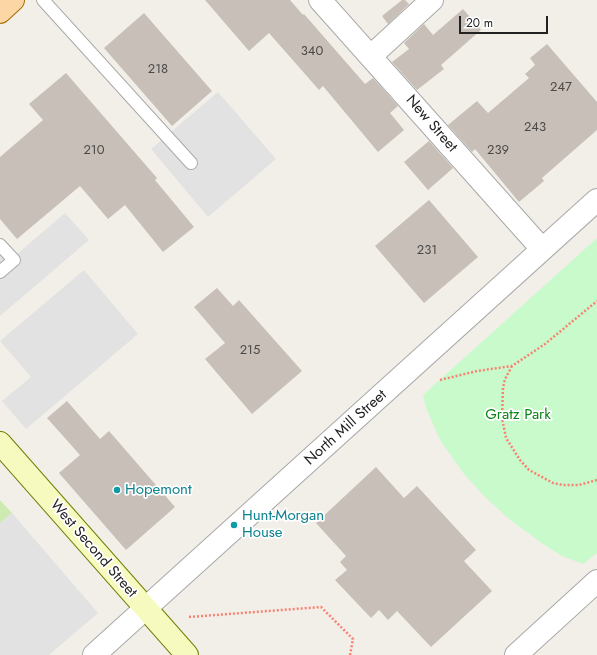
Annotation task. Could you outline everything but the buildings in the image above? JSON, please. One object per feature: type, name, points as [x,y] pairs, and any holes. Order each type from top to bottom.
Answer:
[{"type":"main road","points":[[0,12],[13,0]]},
{"type":"street","name":"New Street","points":[[320,0],[542,249]]},
{"type":"street","points":[[371,56],[432,0]]},
{"type":"street","name":"North Mill Street","points":[[94,655],[597,200]]},
{"type":"street","name":"West Second Street","points":[[0,443],[187,655]]},
{"type":"street","points":[[516,655],[597,581]]},
{"type":"lane","points":[[43,0],[191,163]]},
{"type":"lane","points":[[0,245],[14,260],[0,272]]},
{"type":"path","points":[[440,380],[477,371],[512,366],[545,344],[597,301]]},
{"type":"path","points":[[512,366],[505,379],[502,418],[506,438],[520,460],[529,470],[552,482],[563,485],[579,486],[597,480]]},
{"type":"path","points":[[182,618],[321,606],[353,638],[350,655]]},
{"type":"green space","name":"Gratz Park","points":[[597,238],[597,553],[583,564],[562,556],[543,544],[509,519],[486,498],[464,474],[440,440],[426,408],[423,395]]},
{"type":"green space","points":[[0,500],[12,513],[0,523]]},
{"type":"shaded area","points":[[218,92],[276,159],[208,217],[151,149]]},
{"type":"shaded area","points":[[65,213],[89,240],[0,316],[0,248],[10,260]]},
{"type":"shaded area","points":[[84,270],[138,334],[26,429],[2,401],[31,377],[0,341]]},
{"type":"shaded area","points":[[12,513],[98,613],[49,655],[0,655],[0,523]]},
{"type":"place","name":"Hopemont","points":[[117,490]]},
{"type":"place","name":"Hunt-Morgan House","points":[[234,525]]}]
